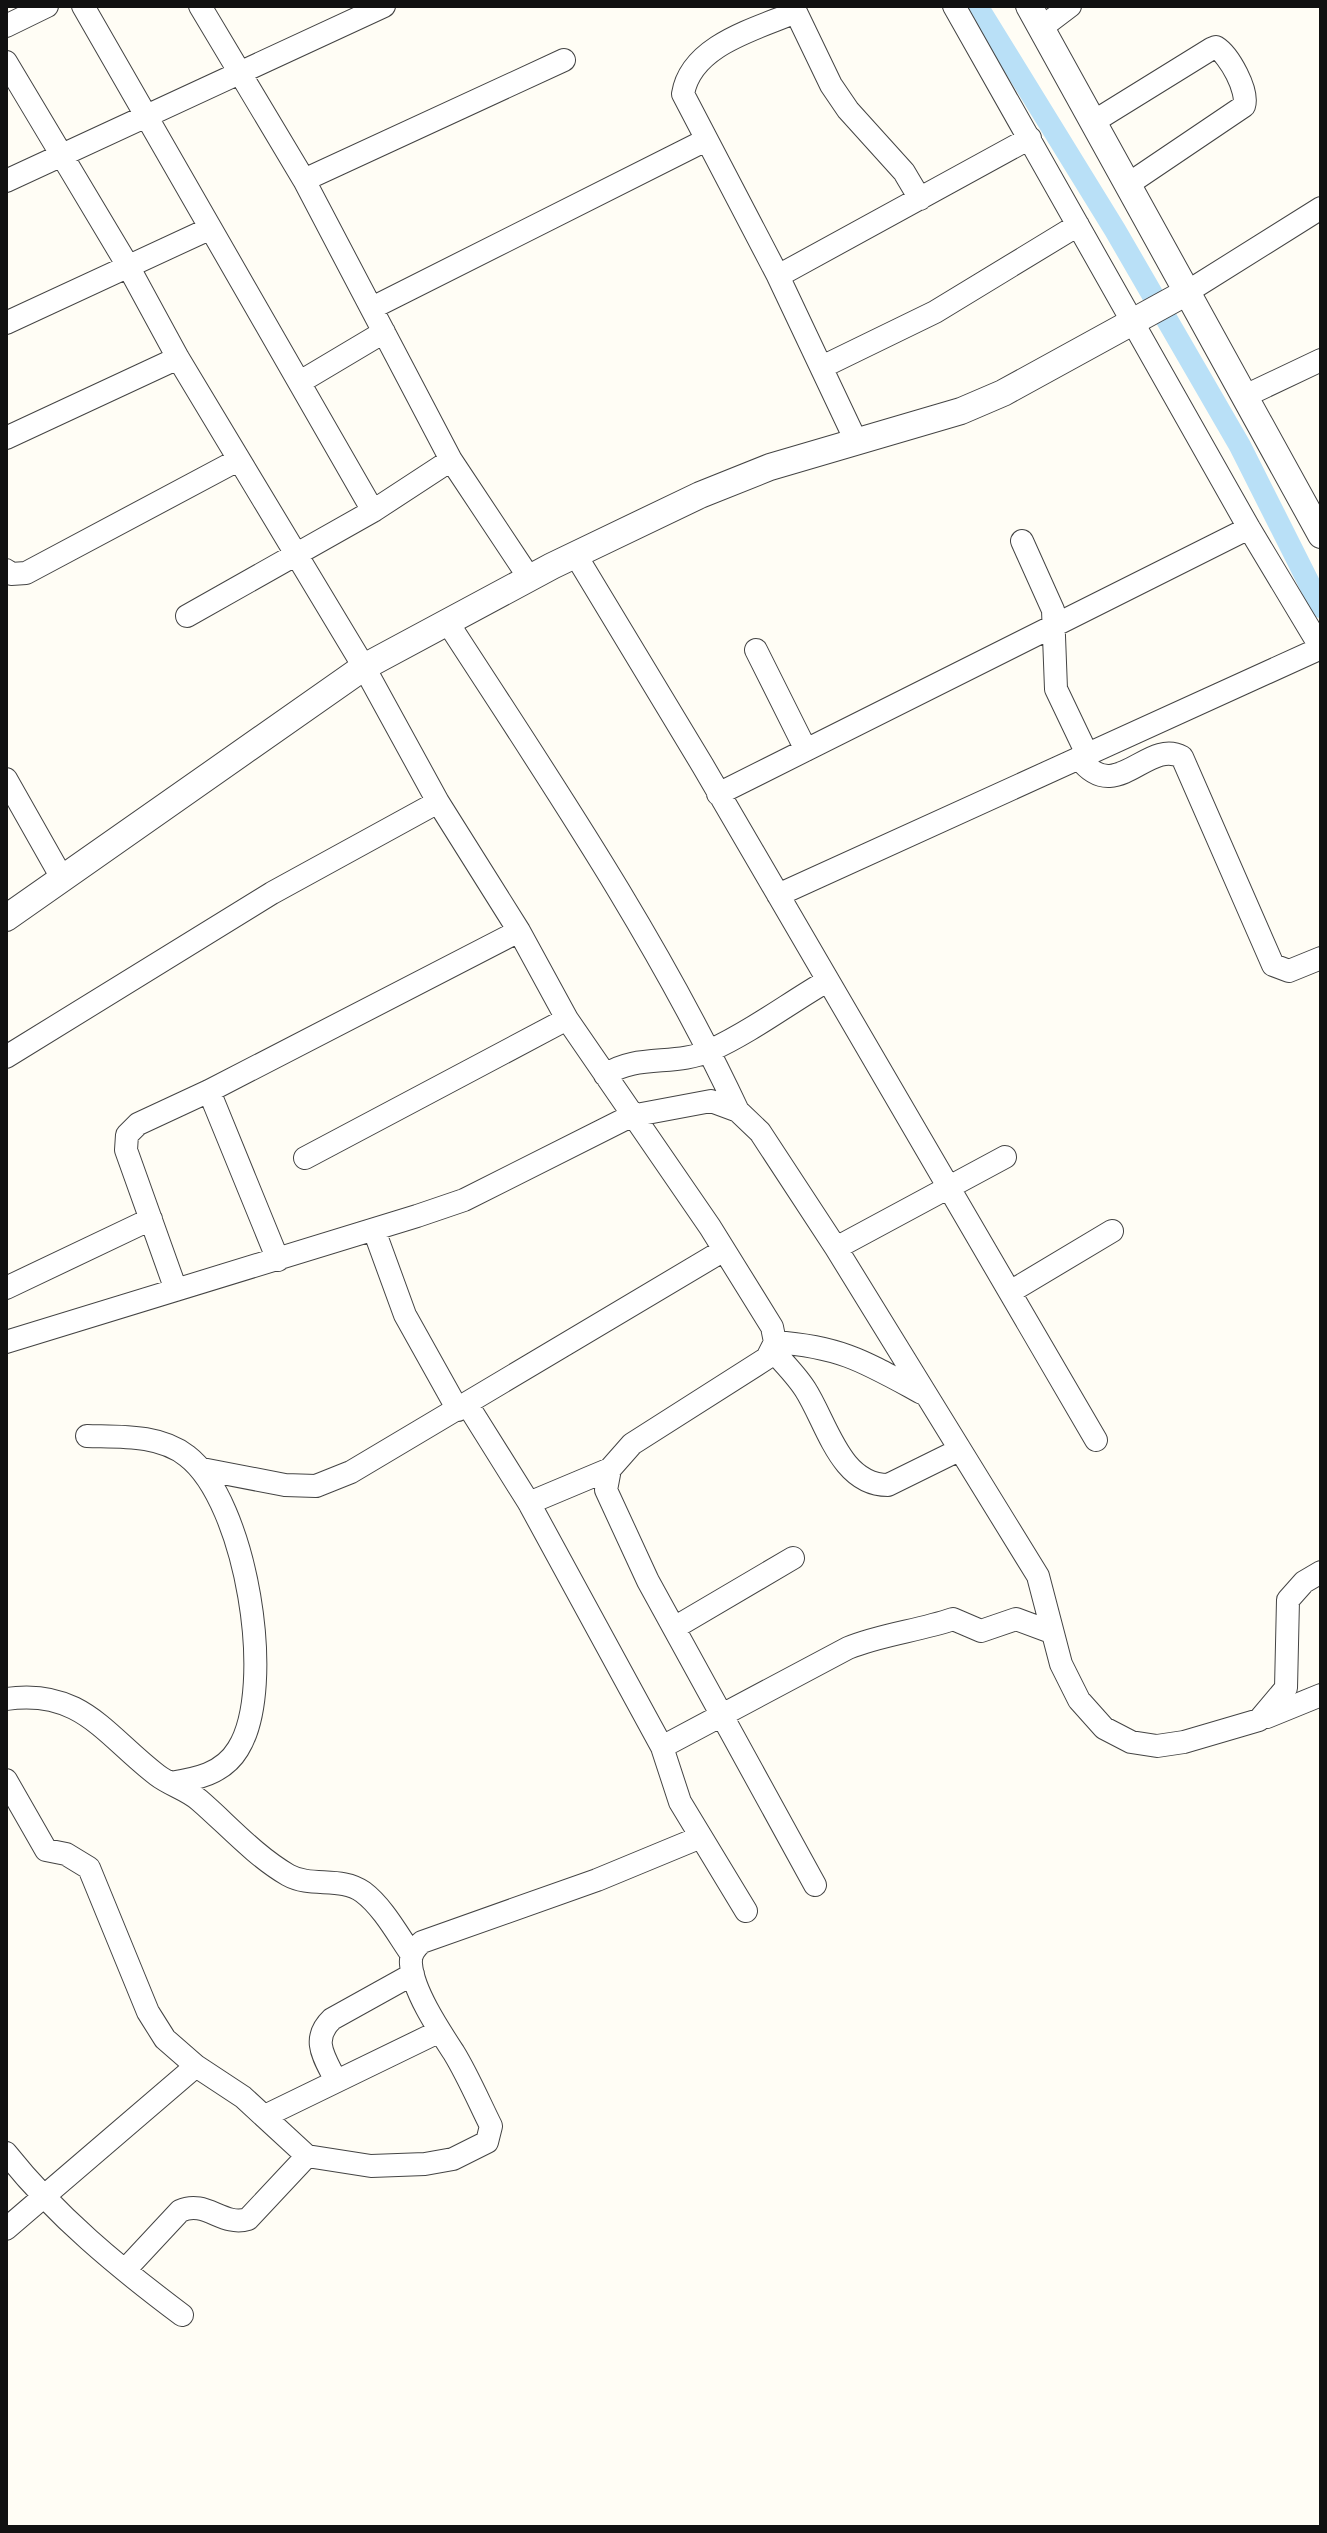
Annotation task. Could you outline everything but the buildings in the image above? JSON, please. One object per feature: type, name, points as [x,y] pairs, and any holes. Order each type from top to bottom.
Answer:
[{"type":"street","points":[[6,26],[47,6]]},
{"type":"street","points":[[83,6],[373,511]]},
{"type":"street","points":[[200,6],[304,180],[451,460],[530,579]]},
{"type":"street","points":[[6,181],[146,118],[354,13],[384,6]]},
{"type":"street","points":[[778,895],[1321,648],[1249,528],[1137,321],[1078,225],[954,6]]},
{"type":"street","points":[[1070,6],[1035,17],[1127,185],[1181,295],[1245,396],[1321,535]]},
{"type":"street","points":[[856,441],[778,276],[683,94],[686,77],[695,63],[715,48],[795,9],[831,85],[848,110],[904,172],[920,199]]},
{"type":"street","points":[[1093,122],[1211,49],[1216,47],[1225,55],[1245,94],[1244,106],[1127,185]]},
{"type":"street","points":[[304,180],[564,60]]},
{"type":"street","points":[[6,62],[59,156],[128,266],[238,460],[364,667],[438,802],[519,931],[567,1019],[724,1250],[772,1327],[774,1346],[806,1390],[847,1466],[875,1485],[888,1485],[959,1450]]},
{"type":"street","points":[[778,276],[1030,138]]},
{"type":"street","points":[[372,308],[706,140]]},
{"type":"street","points":[[6,918],[364,667],[575,554],[756,472],[961,411],[1003,393],[1137,321],[1321,208]]},
{"type":"street","points":[[822,367],[935,312],[1078,225]]},
{"type":"street","points":[[6,323],[209,229]]},
{"type":"street","points":[[300,382],[384,332]]},
{"type":"street","points":[[6,438],[178,358]]},
{"type":"street","points":[[1245,396],[1321,360]]},
{"type":"street","points":[[6,570],[11,574],[26,573],[238,460]]},
{"type":"street","points":[[187,616],[373,511],[451,460]]},
{"type":"street","points":[[718,794],[1249,528]]},
{"type":"street","points":[[1022,541],[1053,610],[1056,625],[1056,689],[1091,772],[1116,776],[1166,754],[1182,757],[1273,965],[1289,971],[1321,958]]},
{"type":"street","points":[[575,554],[1096,1440]]},
{"type":"street","points":[[448,623],[626,897],[738,1111],[760,1132],[836,1248],[1038,1576],[1061,1664],[1079,1700],[1104,1728],[1131,1742],[1157,1746],[1184,1742],[1259,1720],[1321,1695]]},
{"type":"street","points":[[756,650],[806,750]]},
{"type":"street","points":[[6,779],[62,878]]},
{"type":"street","points":[[6,1057],[272,893],[438,802]]},
{"type":"street","points":[[176,1290],[126,1150],[127,1135],[138,1124],[209,1091],[519,931]]},
{"type":"street","points":[[605,1075],[620,1065],[646,1059],[676,1059],[709,1051],[827,981]]},
{"type":"street","points":[[305,1158],[567,1019]]},
{"type":"street","points":[[209,1091],[278,1260]]},
{"type":"street","points":[[6,1342],[464,1200],[631,1116],[711,1101],[738,1111]]},
{"type":"street","points":[[836,1248],[1005,1157]]},
{"type":"street","points":[[6,1288],[151,1219]]},
{"type":"street","points":[[374,1230],[405,1315],[462,1407],[529,1503],[662,1747],[680,1802],[746,1911]]},
{"type":"street","points":[[1010,1292],[1112,1231]]},
{"type":"street","points":[[202,1469],[285,1485],[316,1486],[351,1472],[724,1250]]},
{"type":"street","points":[[774,1346],[817,1345],[850,1354],[925,1395]]},
{"type":"street","points":[[529,1503],[610,1469],[632,1444],[767,1358],[774,1346]]},
{"type":"street","points":[[87,1436],[136,1437],[168,1446],[186,1454],[202,1469],[216,1492],[240,1552],[251,1596],[253,1708],[237,1752],[220,1768],[200,1778],[170,1783]]},
{"type":"street","points":[[610,1469],[606,1490],[648,1581],[815,1885]]},
{"type":"street","points":[[674,1628],[793,1558]]},
{"type":"street","points":[[1259,1720],[1286,1688],[1288,1600],[1304,1582],[1321,1572]]},
{"type":"street","points":[[662,1747],[875,1637],[924,1629],[953,1619],[981,1631],[1016,1619],[1051,1632]]},
{"type":"street","points":[[6,1699],[47,1697],[75,1707],[102,1725],[170,1783],[198,1799],[236,1835],[292,1877],[304,1881],[342,1883],[367,1894],[412,1964],[438,2032],[455,2056],[491,2126],[487,2142],[453,2159],[425,2164],[371,2166],[307,2156],[290,2145],[265,2116],[196,2066],[165,2039],[148,2012],[89,1868],[66,1854],[46,1850],[6,1780]]},
{"type":"street","points":[[336,2081],[320,2048],[322,2028],[412,1964],[422,1942],[597,1880],[701,1837]]},
{"type":"street","points":[[265,2116],[438,2032]]},
{"type":"street","points":[[6,2229],[196,2066]]},
{"type":"street","points":[[6,2153],[44,2198],[125,2270],[182,2315]]},
{"type":"street","points":[[125,2270],[180,2211],[201,2206],[238,2222],[248,2219],[307,2156]]},
{"type":"waterway","points":[[977,6],[1115,230],[1240,446],[1321,607]]}]
